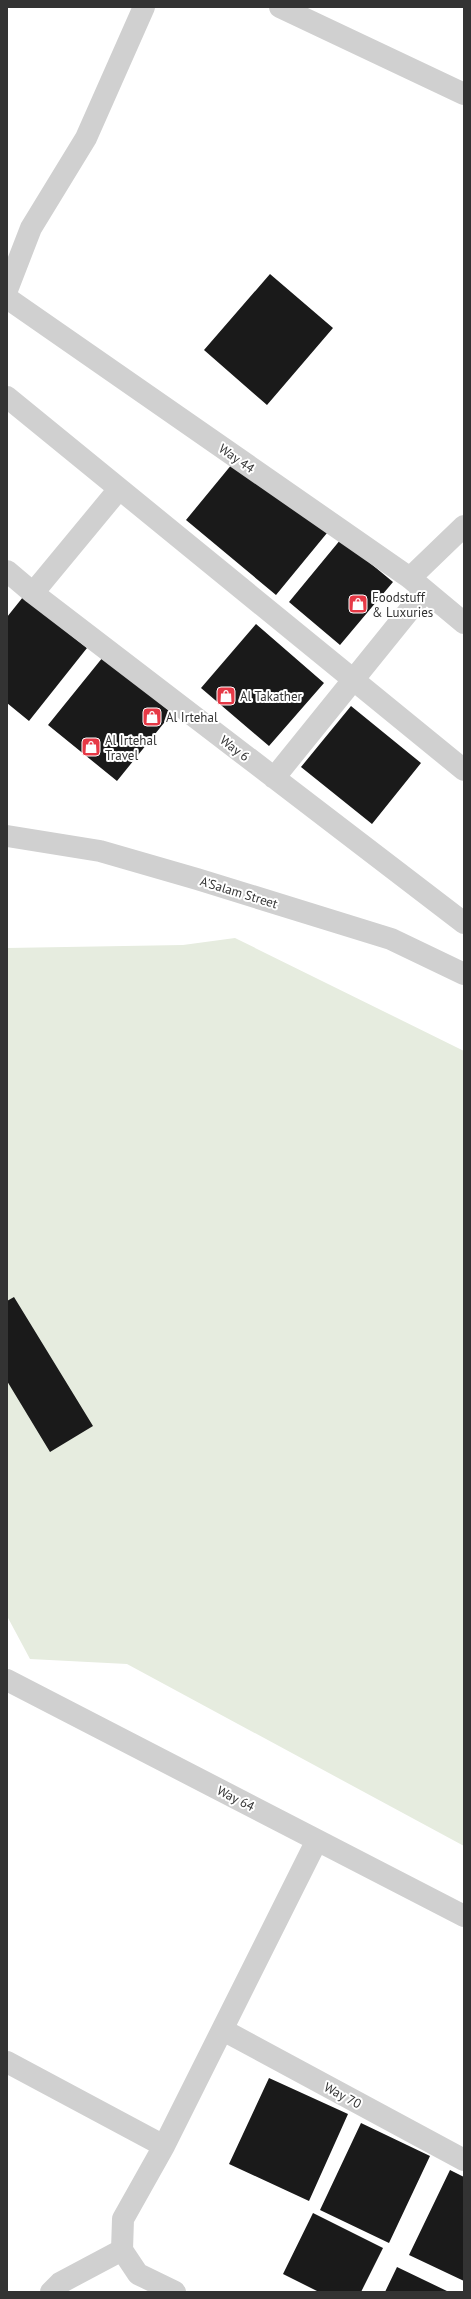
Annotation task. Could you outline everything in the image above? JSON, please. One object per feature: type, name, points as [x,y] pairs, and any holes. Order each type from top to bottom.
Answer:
[{"type":"street","points":[[7,290],[31,228],[86,138],[144,7]]},
{"type":"street","points":[[280,7],[464,94]]},
{"type":"street","name":"Way 44","points":[[7,298],[417,585],[464,623]]},
{"type":"street","points":[[7,398],[464,770]]},
{"type":"street","points":[[16,584],[119,489]]},
{"type":"street","points":[[274,778],[354,680],[417,585],[464,526]]},
{"type":"street","name":"Way 6","points":[[16,584],[464,923]]},
{"type":"street","name":"A'Salam Street","points":[[7,836],[100,851],[197,879],[391,939],[464,974]]},
{"type":"street","name":"Way 64","points":[[7,1680],[464,1916]]},
{"type":"street","points":[[175,2292],[138,2274],[122,2250],[123,2220],[164,2146],[317,1840]]},
{"type":"street","name":"Way 70","points":[[222,2030],[464,2160]]},
{"type":"street","points":[[7,2062],[164,2146]]},
{"type":"street","points":[[51,2292],[60,2283],[122,2250]]},
{"type":"shaded area","points":[[235,938],[464,1051],[464,1846],[127,1664],[30,1659],[7,1616],[7,948],[183,945]]},
{"type":"building","points":[[270,274],[333,328],[267,405],[204,350]]},
{"type":"building","points":[[237,458],[327,533],[276,595],[186,520]]},
{"type":"building","points":[[341,539],[393,582],[340,645],[289,602]]},
{"type":"building","points":[[23,597],[87,648],[29,721],[7,703],[7,617]]},
{"type":"building","points":[[256,624],[324,683],[269,746],[201,688]]},
{"type":"building","points":[[103,657],[172,713],[117,781],[48,725]]},
{"type":"building","points":[[351,706],[421,763],[372,824],[301,767]]},
{"type":"building","points":[[14,1297],[93,1426],[50,1452],[7,1381],[7,1301]]},
{"type":"building","points":[[269,2078],[348,2114],[309,2201],[229,2164]]},
{"type":"building","points":[[361,2123],[430,2156],[389,2243],[320,2210]]},
{"type":"building","points":[[450,2170],[464,2177],[464,2281],[409,2255]]},
{"type":"building","points":[[313,2213],[383,2248],[361,2292],[319,2292],[283,2274]]},
{"type":"building","points":[[397,2267],[449,2292],[385,2292]]},
{"type":"place","name":"Foodstuff & Luxuries","points":[[358,604]]},
{"type":"place","name":"Al Takather","points":[[226,696]]},
{"type":"place","name":"Al Irtehal","points":[[152,717]]},
{"type":"place","name":"Al Irtehal Travel","points":[[91,747]]}]
